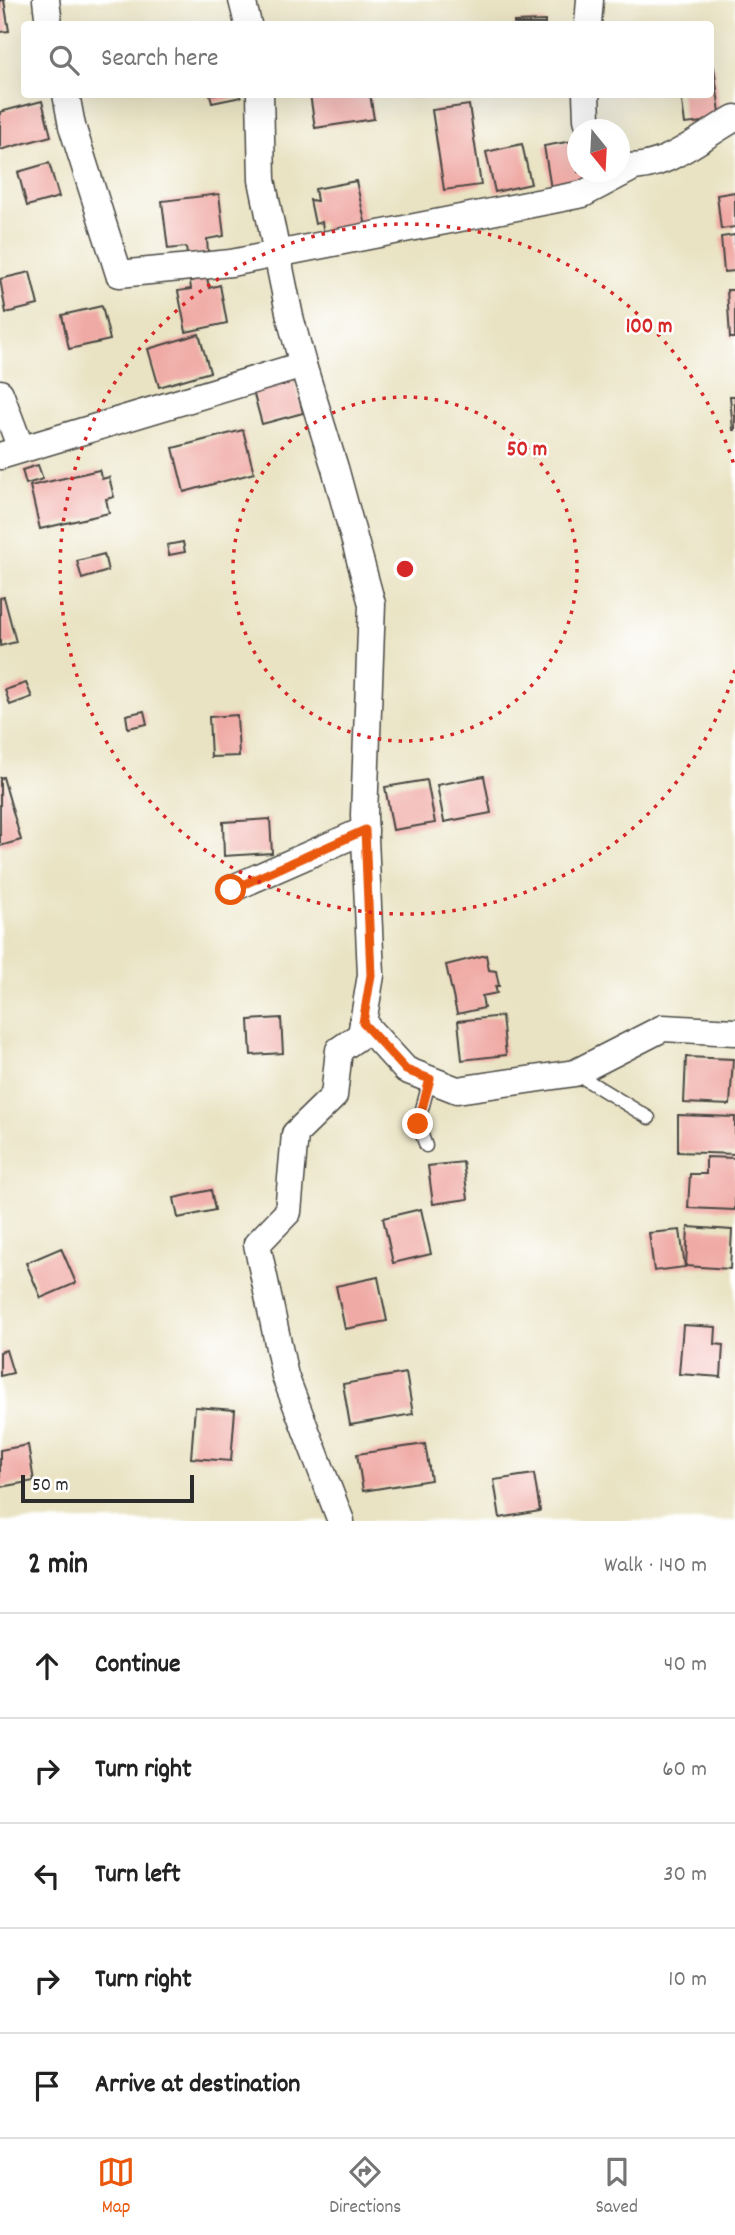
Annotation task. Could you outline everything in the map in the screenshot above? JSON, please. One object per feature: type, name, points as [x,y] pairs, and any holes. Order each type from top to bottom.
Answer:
[{"type":"street","points":[[46,0],[50,21]]},
{"type":"street","points":[[242,0],[247,21]]},
{"type":"street","points":[[588,21],[590,0]]},
{"type":"street","points":[[67,98],[72,126],[119,274],[231,263],[583,194],[602,182]]},
{"type":"street","points":[[260,98],[262,180],[290,317],[372,604],[365,830],[371,975],[361,1035],[339,1051],[334,1096],[295,1134],[288,1212],[257,1244],[285,1376],[341,1521]]},
{"type":"street","points":[[586,98],[587,119]]},
{"type":"street","points":[[630,166],[674,155],[735,118]]},
{"type":"street","points":[[0,393],[10,452],[303,365]]},
{"type":"street","points":[[231,890],[365,830]]},
{"type":"street","points":[[363,1023],[406,1070],[457,1090],[575,1073],[663,1028],[735,1032]]},
{"type":"lane","points":[[575,1073],[649,1118]]},
{"type":"lane","points":[[426,1146],[418,1124],[430,1079]]},
{"type":"building","points":[[0,0],[4,0],[9,31],[0,32]]},
{"type":"building","points":[[714,67],[721,120],[685,124],[682,98],[714,98]]},
{"type":"building","points":[[211,98],[236,98],[212,103]]},
{"type":"building","points":[[311,98],[371,98],[374,119],[315,128]]},
{"type":"building","points":[[42,101],[51,136],[0,150],[0,112]]},
{"type":"building","points":[[469,105],[481,185],[444,190],[432,110]]},
{"type":"building","points":[[567,142],[567,182],[590,182],[551,189],[544,146]]},
{"type":"building","points":[[522,144],[531,184],[495,192],[486,152]]},
{"type":"building","points":[[49,163],[59,197],[27,206],[18,172]]},
{"type":"building","points":[[356,181],[366,226],[324,235],[322,222],[315,224],[310,200],[317,201],[315,189]]},
{"type":"building","points":[[735,192],[735,227],[721,229],[717,195]]},
{"type":"building","points":[[219,194],[224,236],[207,239],[208,253],[187,255],[186,247],[168,249],[162,201]]},
{"type":"building","points":[[735,235],[735,271],[724,272],[721,237]]},
{"type":"building","points":[[30,272],[38,305],[6,313],[0,279]]},
{"type":"building","points":[[207,277],[209,288],[220,285],[227,323],[186,332],[178,291],[191,289],[190,281]]},
{"type":"building","points":[[727,290],[735,290],[735,338],[730,338]]},
{"type":"building","points":[[102,306],[110,340],[69,349],[62,315]]},
{"type":"building","points":[[199,334],[210,372],[159,387],[148,349]]},
{"type":"building","points":[[293,374],[303,413],[262,424],[253,391]]},
{"type":"building","points":[[730,396],[735,396],[735,430],[733,430]]},
{"type":"building","points":[[243,430],[254,473],[184,492],[173,448]]},
{"type":"building","points":[[38,465],[43,479],[26,484],[22,470]]},
{"type":"building","points":[[99,470],[102,479],[109,477],[114,497],[106,499],[109,513],[40,529],[30,486]]},
{"type":"building","points":[[183,542],[185,552],[169,555],[167,545]]},
{"type":"building","points":[[104,554],[108,571],[82,579],[77,561]]},
{"type":"building","points":[[4,597],[16,642],[0,646],[0,598]]},
{"type":"building","points":[[26,683],[32,697],[10,705],[5,690]]},
{"type":"building","points":[[144,711],[147,724],[128,728],[126,715]]},
{"type":"building","points":[[237,715],[239,756],[211,757],[209,717]]},
{"type":"building","points":[[484,776],[491,813],[444,822],[437,785]]},
{"type":"building","points":[[3,777],[21,840],[0,846],[0,778]]},
{"type":"building","points":[[427,780],[435,823],[393,830],[385,787]]},
{"type":"building","points":[[270,819],[272,853],[224,856],[223,822]]},
{"type":"building","points":[[486,955],[489,970],[496,971],[499,986],[495,986],[497,993],[482,996],[484,1008],[457,1014],[446,965]]},
{"type":"building","points":[[502,1016],[506,1055],[462,1060],[458,1021]]},
{"type":"building","points":[[281,1018],[283,1053],[251,1055],[249,1020]]},
{"type":"building","points":[[686,1057],[733,1059],[730,1105],[684,1103]]},
{"type":"building","points":[[678,1115],[735,1117],[735,1154],[678,1152]]},
{"type":"building","points":[[706,1157],[735,1158],[735,1210],[688,1208],[690,1174],[706,1174]]},
{"type":"building","points":[[463,1162],[468,1199],[433,1204],[428,1166]]},
{"type":"building","points":[[211,1190],[215,1210],[178,1218],[174,1198]]},
{"type":"building","points":[[421,1209],[431,1254],[393,1263],[383,1218]]},
{"type":"building","points":[[688,1227],[732,1230],[730,1269],[686,1266]]},
{"type":"building","points":[[680,1230],[685,1267],[654,1271],[649,1233]]},
{"type":"building","points":[[61,1248],[76,1283],[41,1298],[26,1263]]},
{"type":"building","points":[[378,1277],[387,1321],[345,1329],[336,1286]]},
{"type":"building","points":[[683,1325],[716,1327],[715,1344],[723,1345],[721,1377],[679,1374]]},
{"type":"building","points":[[6,1350],[13,1373],[0,1376],[0,1352]]},
{"type":"building","points":[[406,1373],[413,1414],[350,1425],[343,1384]]},
{"type":"building","points":[[195,1407],[235,1410],[231,1461],[191,1458]]},
{"type":"building","points":[[425,1444],[431,1480],[363,1491],[357,1454]]},
{"type":"building","points":[[28,1445],[34,1481],[0,1487],[0,1450]]},
{"type":"building","points":[[534,1474],[540,1511],[500,1518],[494,1480]]},
{"type":"route","points":[[231,890],[365,830],[371,975],[363,1023],[406,1070],[430,1079],[418,1124]]}]
